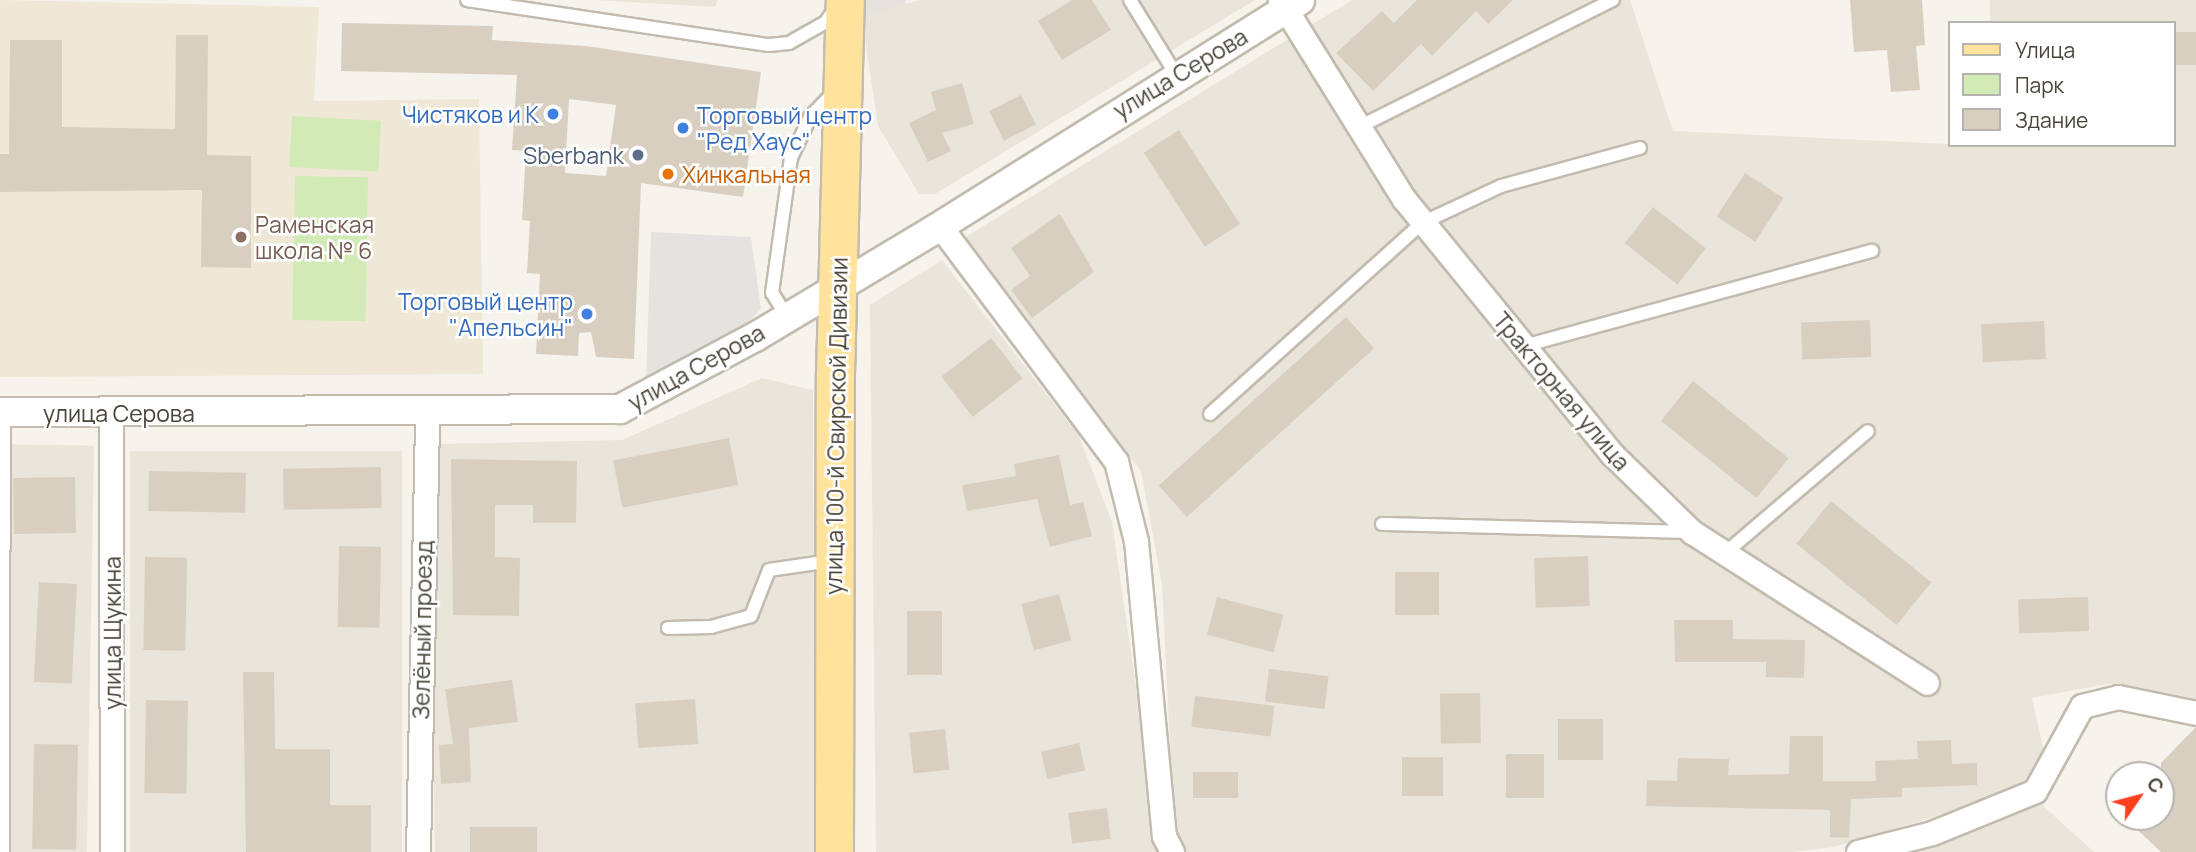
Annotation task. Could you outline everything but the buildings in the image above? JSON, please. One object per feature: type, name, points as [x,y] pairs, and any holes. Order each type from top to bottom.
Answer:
[{"type":"main road","name":"улица 100-й Свирской Дивизии","points":[[834,852],[836,287],[842,0]]},
{"type":"street","name":"улица Серова","points":[[2,412],[111,415],[427,408],[620,409],[940,226],[1289,3]]},
{"type":"street","name":"Тракторная улица","points":[[1289,3],[1359,127],[1422,223],[1612,454],[1692,532],[1927,683]]},
{"type":"street","points":[[940,226],[1116,461],[1136,541],[1164,836],[1172,852]]},
{"type":"street","name":"Зелёный проезд","points":[[418,852],[427,408]]},
{"type":"street","name":"улица Щукина","points":[[111,415],[112,852]]},
{"type":"street","points":[[1858,852],[1932,833],[2035,791],[2082,706],[2118,697],[2196,713]]},
{"type":"lane","points":[[467,0],[769,45],[789,43],[826,22],[842,0]]},
{"type":"lane","points":[[1130,0],[1177,76]]},
{"type":"lane","points":[[1359,127],[1613,0]]},
{"type":"lane","points":[[786,315],[772,293],[791,158],[810,117],[842,84]]},
{"type":"lane","points":[[1210,414],[1422,223],[1501,186],[1640,148]]},
{"type":"lane","points":[[1524,346],[1872,251]]},
{"type":"lane","points":[[2,412],[3,852]]},
{"type":"lane","points":[[1724,554],[1868,431]]},
{"type":"lane","points":[[1382,524],[1692,532]]},
{"type":"lane","points":[[668,628],[711,627],[751,616],[769,570],[834,560]]},
{"type":"shaded area","name":"Раменская школа № 6","points":[[0,0],[319,7],[314,101],[479,99],[483,374],[0,377]]},
{"type":"shaded area","points":[[595,0],[718,0],[715,7]]},
{"type":"shaded area","points":[[863,0],[906,0],[905,5],[862,18]]},
{"type":"shaded area","points":[[919,0],[1255,0],[935,194],[919,194],[878,126],[862,18]]},
{"type":"shaded area","points":[[1352,0],[1630,0],[1673,131],[1948,144],[1948,147],[2175,147],[2175,21],[1990,21],[1990,0],[2196,0],[2196,703],[2108,684],[2032,698],[2045,756],[2026,789],[1834,847],[1791,852],[1185,852],[1175,845],[1162,584],[1141,471],[959,241]]},
{"type":"shaded area","points":[[651,232],[751,237],[761,309],[724,347],[646,379]]},
{"type":"shaded area","points":[[942,260],[1079,436],[1112,522],[1160,852],[876,852],[870,305]]},
{"type":"shaded area","points":[[762,378],[813,390],[815,852],[435,852],[432,623],[437,444],[622,440]]},
{"type":"shaded area","points":[[0,444],[94,446],[87,852],[0,852]]},
{"type":"shaded area","points":[[130,451],[402,451],[402,852],[130,852]]},
{"type":"shaded area","points":[[2040,803],[2094,852],[1898,852],[1928,843]]},
{"type":"green space","points":[[292,116],[381,121],[378,172],[289,167]]},
{"type":"green space","points":[[295,176],[368,177],[365,321],[292,320]]},
{"type":"place","name":"Чистяков и К","points":[[553,114]]},
{"type":"place","name":"Торговый центр \"Ред Хаус\"","points":[[683,128]]},
{"type":"place","name":"Sberbank","points":[[638,155]]},
{"type":"place","name":"Хинкальная","points":[[668,174]]},
{"type":"place","name":"Раменская школа № 6","points":[[241,237]]},
{"type":"place","name":"Торговый центр \"Апельсин\"","points":[[587,314]]}]
